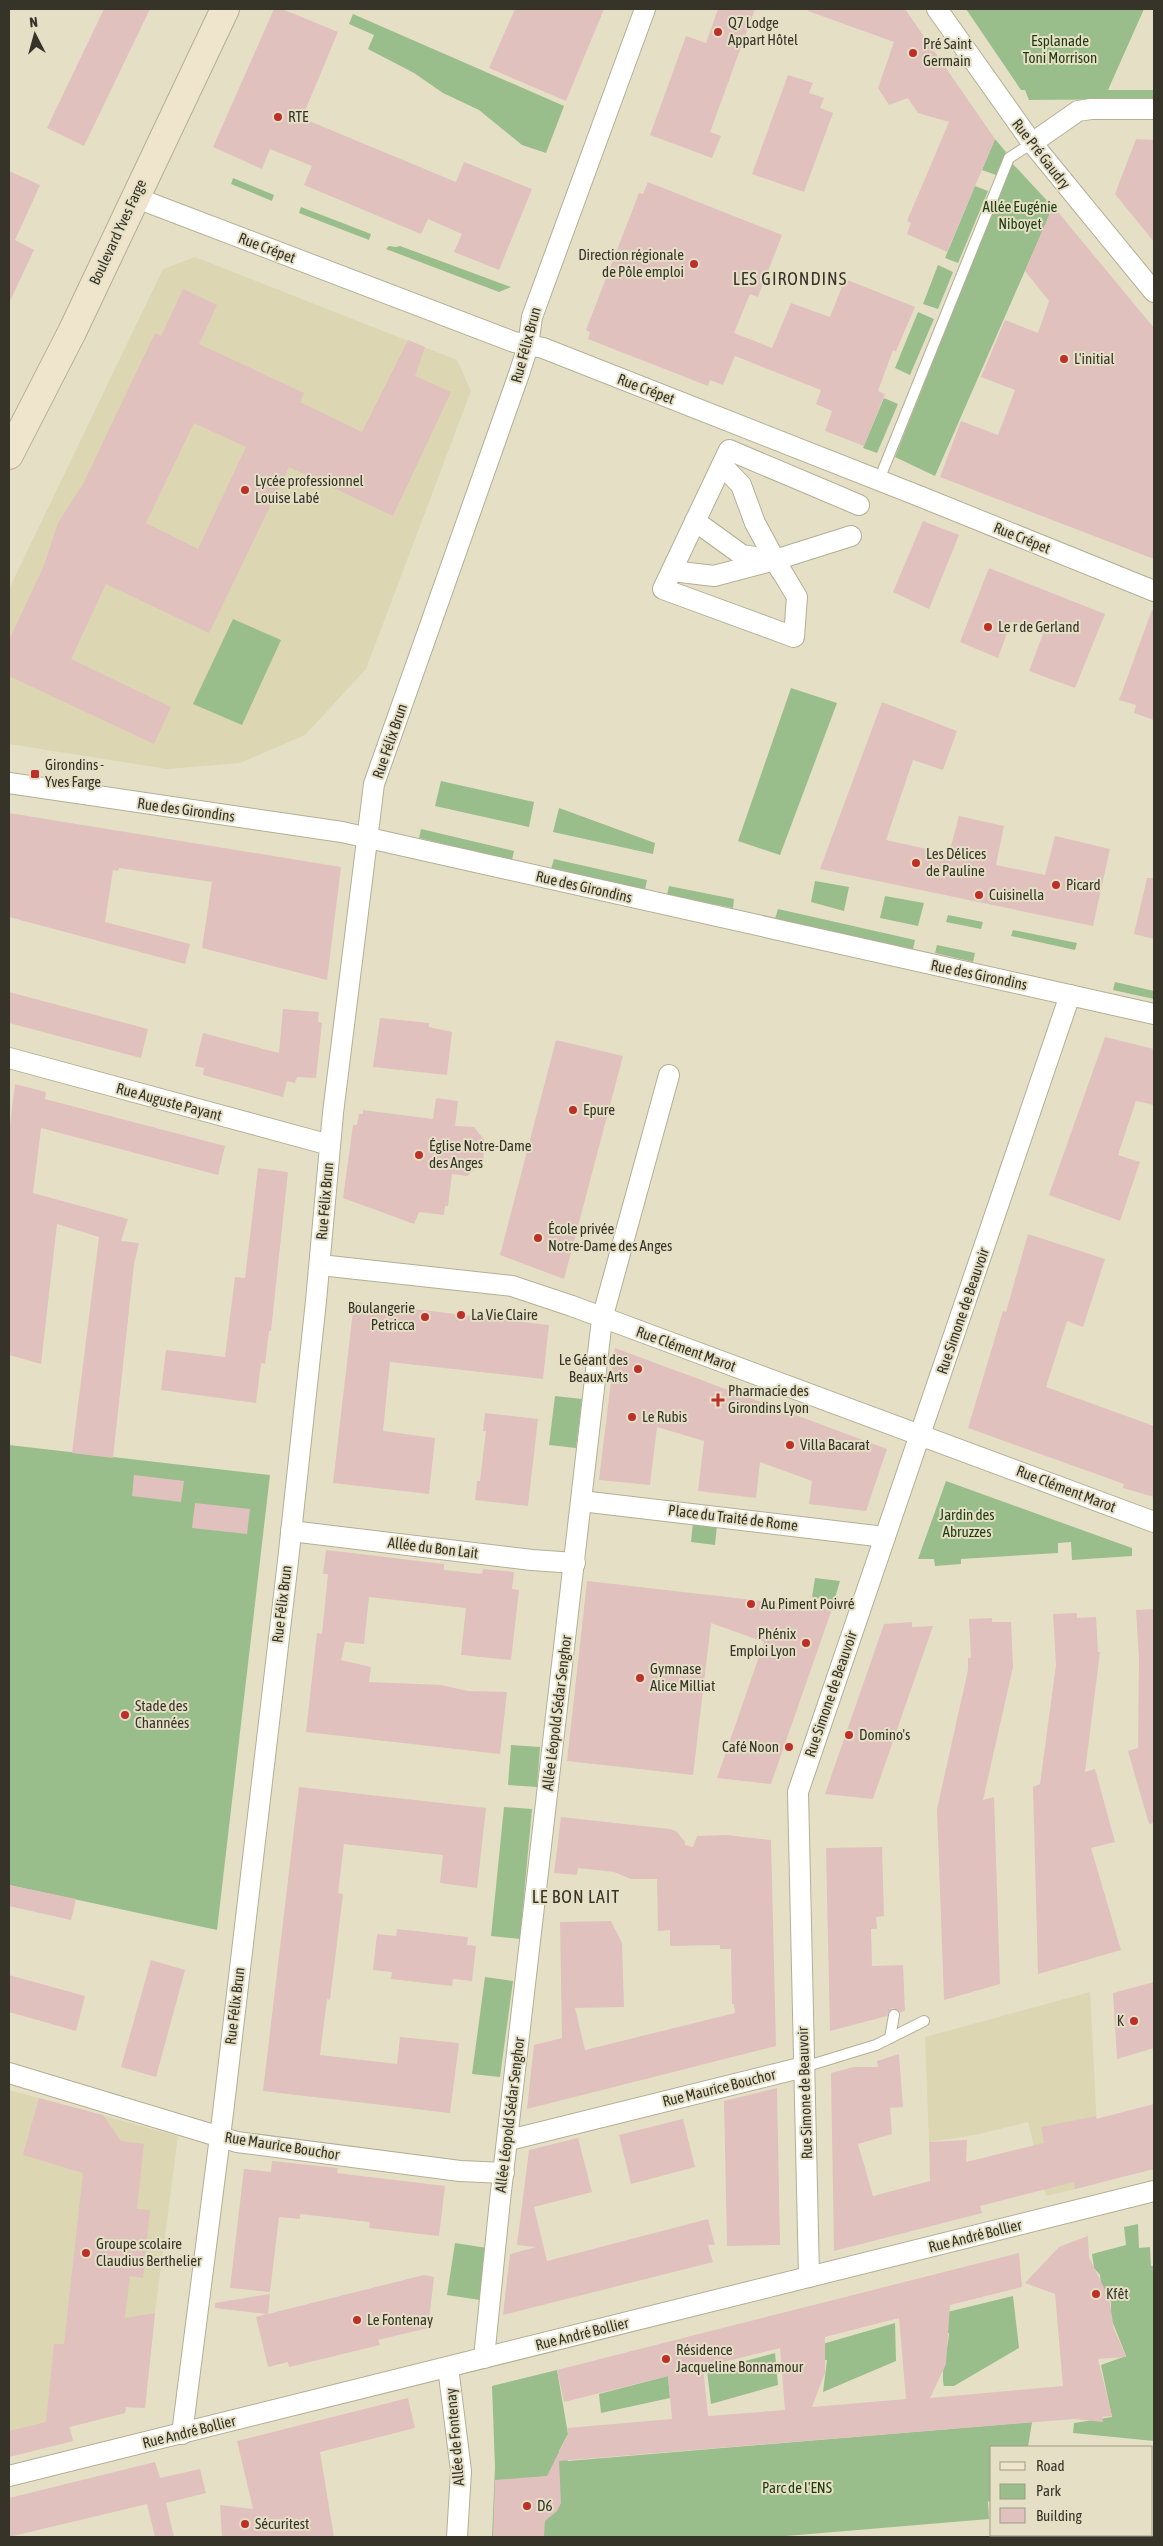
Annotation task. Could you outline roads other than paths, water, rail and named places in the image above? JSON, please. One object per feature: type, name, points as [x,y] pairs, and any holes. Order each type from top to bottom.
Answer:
[{"type":"street","name":"Boulevard Yves Farge","points":[[9,455],[72,332],[134,197],[225,9]]},
{"type":"street","name":"Rue Félix Brun","points":[[182,2434],[291,1531],[320,1264],[330,1145],[374,784],[528,346],[532,317],[645,9]]},
{"type":"street","name":"Rue Pré Gaudry","points":[[937,9],[1032,143],[1154,292]]},
{"type":"street","points":[[1032,143],[1078,111],[1091,109],[1154,109]]},
{"type":"street","name":"Rue Crépet","points":[[134,197],[514,342],[543,348],[880,480],[1154,591]]},
{"type":"street","points":[[722,465],[741,485],[755,523],[797,597],[794,637],[663,589],[729,450],[859,505]]},
{"type":"street","points":[[695,521],[742,555],[778,566]]},
{"type":"street","points":[[672,570],[714,576],[778,566],[851,536]]},
{"type":"street","name":"Rue des Girondins","points":[[9,783],[342,832],[368,840],[1154,1014]]},
{"type":"street","name":"Rue Simone de Beauvoir","points":[[809,2277],[798,1792],[1070,995]]},
{"type":"street","name":"Rue Auguste Payant","points":[[9,1058],[330,1145]]},
{"type":"street","name":"Allée Léopold Sédar Senghor","points":[[484,2358],[602,1319],[669,1075]]},
{"type":"street","name":"Rue Clément Marot","points":[[320,1264],[512,1286],[1154,1522]]},
{"type":"street","name":"Place du Traité de Rome","points":[[581,1501],[885,1537]]},
{"type":"street","name":"Allée du Bon Lait","points":[[291,1531],[532,1560],[575,1563]]},
{"type":"street","name":"Rue Maurice Bouchor","points":[[509,2140],[804,2067]]},
{"type":"street","name":"Rue Maurice Bouchor","points":[[9,2073],[237,2142],[460,2171],[504,2173]]},
{"type":"street","name":"Rue André Bollier","points":[[9,2476],[1154,2191]]},
{"type":"street","name":"Allée de Fontenay","points":[[448,2367],[460,2471],[457,2537]]},
{"type":"lane","points":[[880,480],[1010,158],[1032,143]]},
{"type":"lane","points":[[890,2038],[894,2015]]},
{"type":"lane","name":"Rue Maurice Bouchor","points":[[804,2067],[876,2045],[924,2021]]},
{"type":"place","name":"Q7 Lodge Appart Hôtel","points":[[718,32]]},
{"type":"place","name":"Pré Saint Germain","points":[[913,53]]},
{"type":"place","name":"RTE","points":[[278,117]]},
{"type":"place","name":"Direction régionale de Pôle emploi","points":[[694,264]]},
{"type":"place","name":"L'initial","points":[[1064,359]]},
{"type":"place","name":"Lycée professionnel Louise Labé","points":[[245,490]]},
{"type":"place","name":"Le r de Gerland","points":[[988,627]]},
{"type":"place","name":"Girondins - Yves Farge","points":[[35,774]]},
{"type":"place","name":"Les Délices de Pauline","points":[[916,863]]},
{"type":"place","name":"Picard","points":[[1056,885]]},
{"type":"place","name":"Cuisinella","points":[[979,895]]},
{"type":"place","name":"Epure","points":[[573,1110]]},
{"type":"place","name":"Église Notre-Dame des Anges","points":[[419,1155]]},
{"type":"place","name":"École privée Notre-Dame des Anges","points":[[538,1238]]},
{"type":"place","name":"La Vie Claire","points":[[461,1315]]},
{"type":"place","name":"Boulangerie Petricca","points":[[425,1317]]},
{"type":"place","name":"Le Géant des Beaux-Arts","points":[[638,1369]]},
{"type":"place","name":"Pharmacie des Girondins Lyon","points":[[718,1400]]},
{"type":"place","name":"Le Rubis","points":[[632,1417]]},
{"type":"place","name":"Villa Bacarat","points":[[790,1445]]},
{"type":"place","name":"Au Piment Poivré","points":[[751,1604]]},
{"type":"place","name":"Phénix Emploi Lyon","points":[[806,1643]]},
{"type":"place","name":"Gymnase Alice Milliat","points":[[640,1678]]},
{"type":"place","name":"Stade des Channées","points":[[125,1715]]},
{"type":"place","name":"Domino's","points":[[849,1735]]},
{"type":"place","name":"Café Noon","points":[[789,1747]]},
{"type":"place","name":"K","points":[[1134,2021]]},
{"type":"place","name":"Groupe scolaire Claudius Berthelier","points":[[86,2253]]},
{"type":"place","name":"Kfêt","points":[[1096,2294]]},
{"type":"place","name":"Le Fontenay","points":[[357,2320]]},
{"type":"place","name":"Résidence Jacqueline Bonnamour","points":[[666,2359]]},
{"type":"place","name":"D6","points":[[527,2506]]},
{"type":"place","name":"Sécuritest","points":[[245,2524]]},
{"type":"district","name":"LES GIRONDINS","points":[[790,279]]},
{"type":"district","name":"LE BON LAIT","points":[[576,1897]]},
{"type":"park label","name":"Esplanade Toni Morrison","points":[[1060,50]]},
{"type":"park label","name":"Allée Eugénie Niboyet","points":[[1020,216]]},
{"type":"park label","name":"Jardin des Abruzzes","points":[[967,1524]]},
{"type":"park label","name":"Parc de l'ENS","points":[[797,2488]]}]
